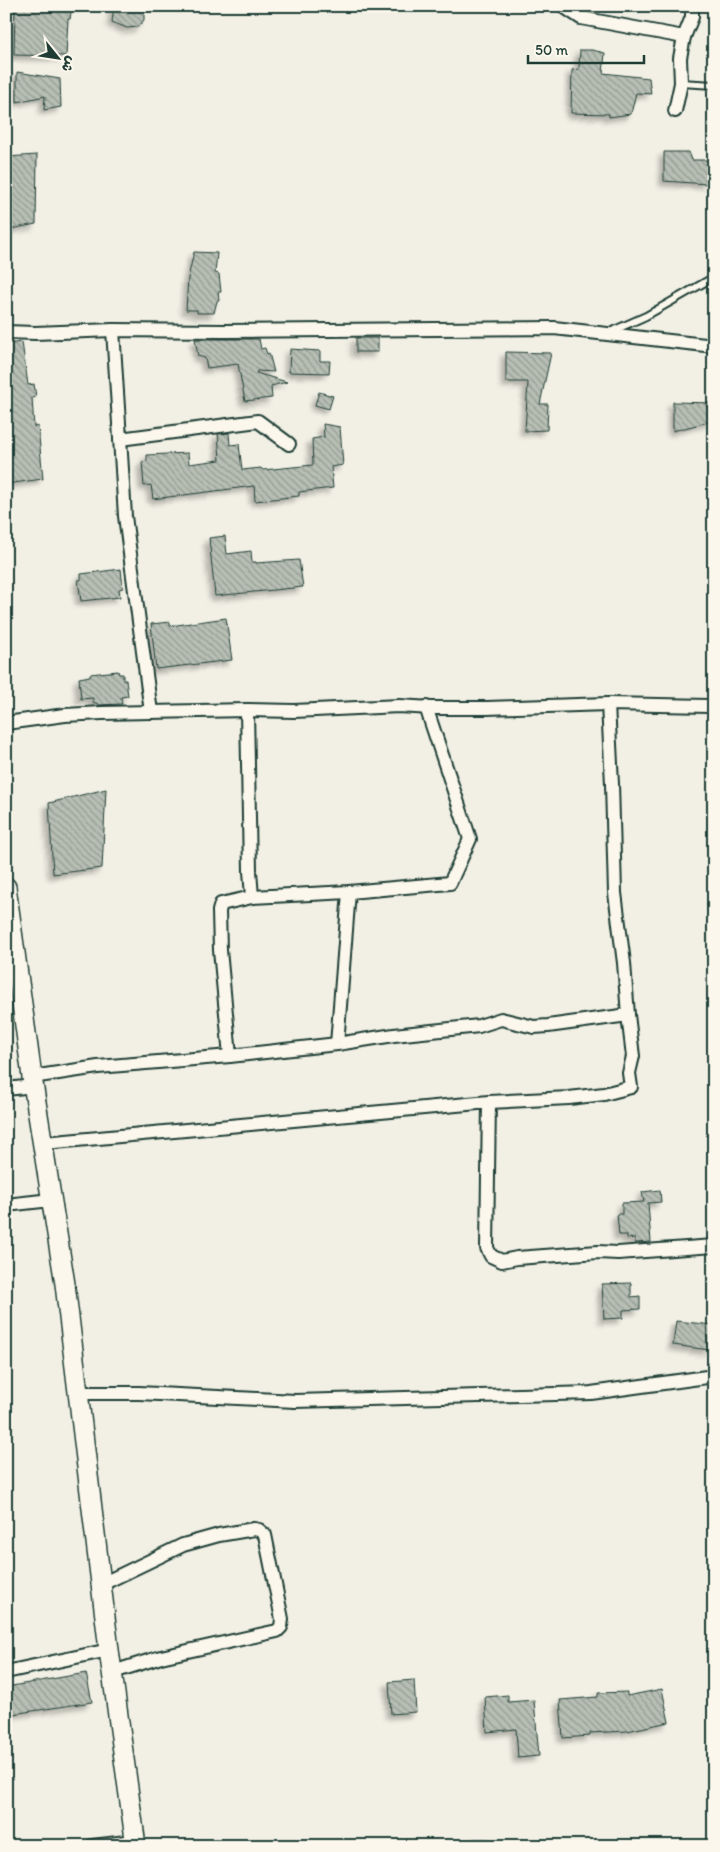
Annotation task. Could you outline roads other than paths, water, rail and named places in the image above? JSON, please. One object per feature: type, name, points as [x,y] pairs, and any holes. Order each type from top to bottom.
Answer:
[{"type":"main road","points":[[6,887],[12,985],[33,1081],[44,1143],[65,1284],[109,1650],[135,1843]]},
{"type":"street","points":[[563,6],[581,18],[684,37]]},
{"type":"street","points":[[676,110],[681,83],[680,58],[684,37],[692,17],[692,6]]},
{"type":"street","points":[[6,332],[554,328],[714,346]]},
{"type":"street","points":[[113,330],[125,516],[151,712]]},
{"type":"street","points":[[120,439],[258,421],[289,444]]},
{"type":"street","points":[[6,723],[65,715],[248,710],[294,711],[399,706],[487,708],[608,704],[709,706]]},
{"type":"street","points":[[44,1143],[489,1102],[569,1098],[604,1094],[631,1087],[629,1073],[633,1056],[615,893],[608,704]]},
{"type":"street","points":[[230,1056],[220,950],[219,908],[221,904],[252,897],[349,892],[450,883],[470,838],[426,707]]},
{"type":"street","points":[[248,710],[252,897]]},
{"type":"street","points":[[337,1044],[349,892]]},
{"type":"street","points":[[6,1089],[33,1081],[98,1067],[230,1056],[337,1044],[394,1035],[479,1026],[501,1019],[534,1026],[548,1026],[628,1015]]},
{"type":"street","points":[[489,1102],[487,1248],[491,1256],[502,1261],[598,1252],[618,1254],[714,1246]]},
{"type":"street","points":[[6,1205],[51,1200]]},
{"type":"street","points":[[78,1393],[138,1393],[305,1401],[591,1393],[714,1376]]},
{"type":"street","points":[[102,1584],[183,1545],[218,1535],[254,1528],[265,1535],[282,1620],[281,1627],[277,1631],[161,1657],[113,1672]]},
{"type":"street","points":[[6,1672],[109,1650]]},
{"type":"street","points":[[92,1846],[135,1843]]},
{"type":"street","points":[[476,1846],[486,1846]]},
{"type":"lane","points":[[681,83],[714,85]]},
{"type":"lane","points":[[607,334],[646,316],[714,277]]}]
